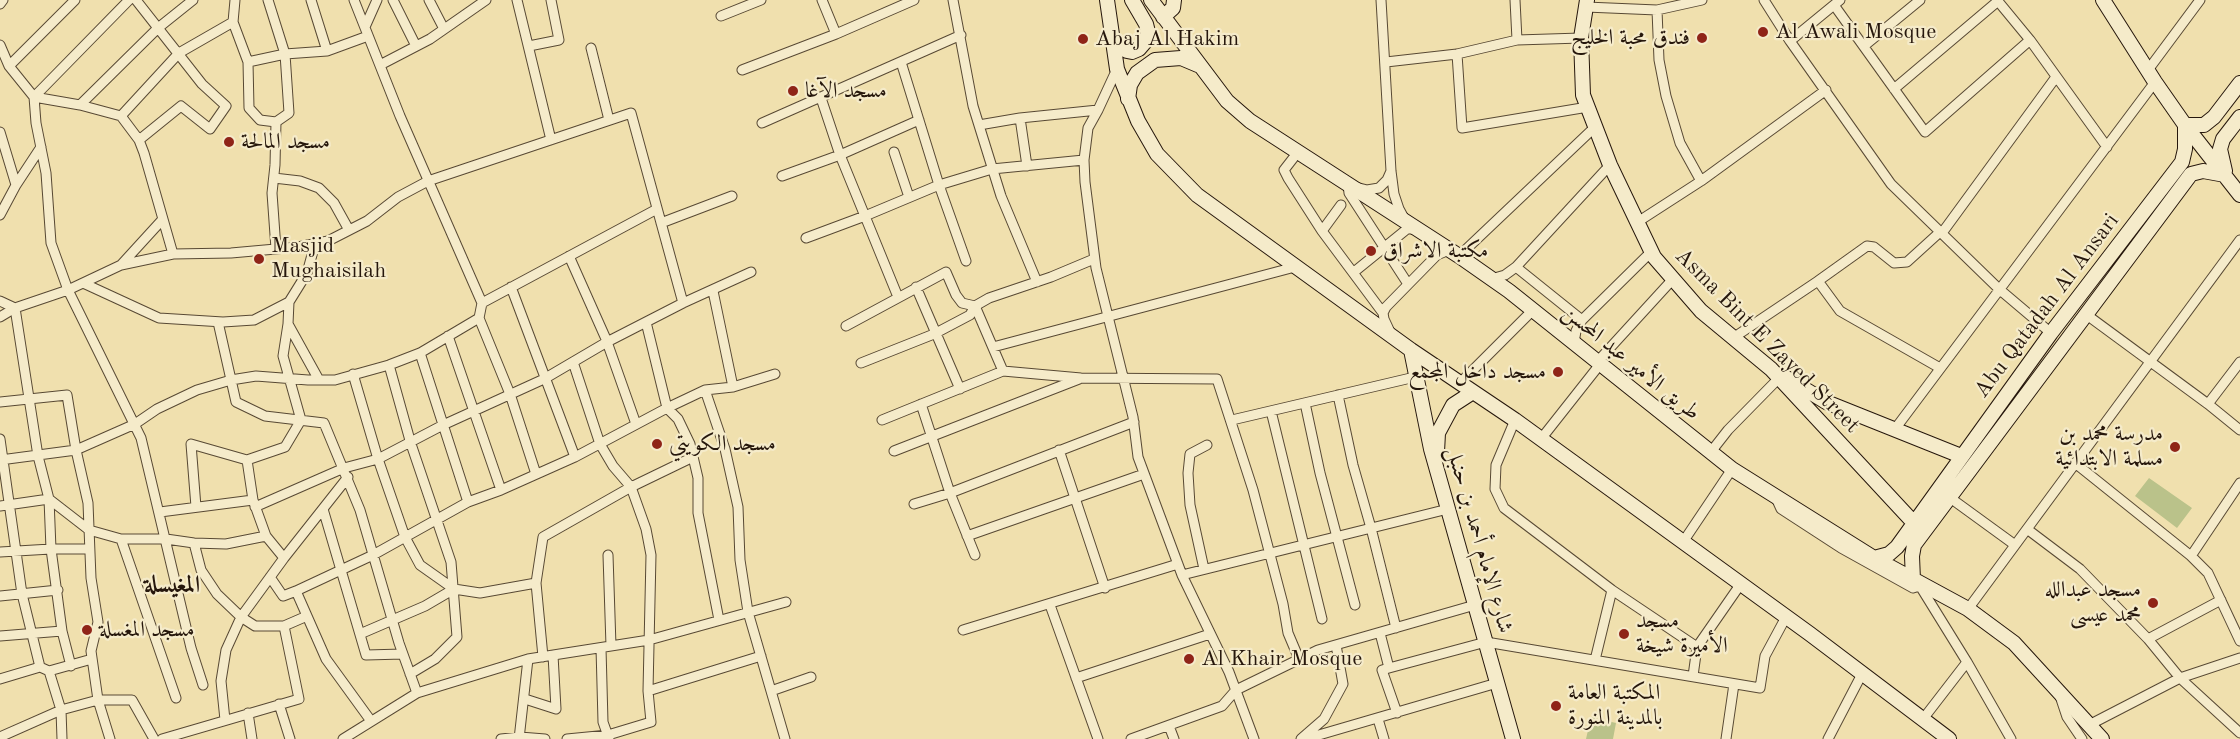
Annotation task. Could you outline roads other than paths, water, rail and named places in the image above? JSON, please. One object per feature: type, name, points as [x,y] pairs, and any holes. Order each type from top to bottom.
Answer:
[{"type":"main road","points":[[1107,0],[1117,69],[1128,99],[1146,138],[1180,179],[1224,216],[1411,350],[1515,420],[1863,672],[1949,739]]},
{"type":"main road","points":[[1113,43],[1132,52],[1139,50],[1145,42],[1148,32],[1146,24],[1132,0]]},
{"type":"main road","name":"طريق الأمير عبد المحسن","points":[[1151,0],[1227,101],[1250,121],[1491,279],[1732,469],[1915,584],[1968,609],[2014,643],[2102,739]]},
{"type":"main road","points":[[1163,17],[1173,8],[1174,0]]},
{"type":"main road","points":[[2103,0],[2185,125],[2240,195]]},
{"type":"main road","name":"Asma Bint E Zayed Street","points":[[1587,3],[1581,38],[1583,95],[1610,165],[1651,252],[1701,311],[1775,373],[1914,523]]},
{"type":"main road","points":[[1128,99],[1130,85],[1137,73],[1155,60],[1181,58],[1202,68]]},
{"type":"main road","points":[[2185,125],[2204,125],[2240,83]]},
{"type":"main road","points":[[2225,175],[2220,149],[2223,139],[2240,117]]},
{"type":"main road","name":"Abu Qatadah Al Ansari","points":[[1874,558],[1889,554],[1897,548],[2051,333],[2182,162],[2185,149],[2185,125]]},
{"type":"main road","name":"Abu Qatadah Al Ansari","points":[[1915,584],[1912,556],[1914,545],[2191,174],[2203,171],[2225,175]]},
{"type":"main road","name":"شارع الإمام أحمد بن حنبل","points":[[1411,350],[1415,377],[1437,469],[1513,739]]},
{"type":"main road","points":[[1775,373],[1826,402],[1961,456]]},
{"type":"main road","points":[[1437,469],[1438,434],[1453,405],[1473,392]]},
{"type":"street","points":[[9,66],[75,0]]},
{"type":"street","points":[[34,97],[129,0]]},
{"type":"street","points":[[136,0],[202,84],[225,106],[210,129],[181,106],[139,141]]},
{"type":"street","points":[[80,105],[158,28],[193,0]]},
{"type":"street","points":[[236,0],[233,22],[248,62],[249,108],[260,120],[276,122],[289,113],[285,54],[268,0]]},
{"type":"street","points":[[311,0],[327,51]]},
{"type":"street","points":[[354,0],[482,303],[479,318],[510,394],[536,474]]},
{"type":"street","points":[[248,62],[285,54],[327,51],[366,31],[377,0]]},
{"type":"street","points":[[393,0],[416,46]]},
{"type":"street","points":[[429,0],[444,29]]},
{"type":"street","points":[[380,65],[444,29],[472,4],[486,0]]},
{"type":"street","points":[[517,0],[551,140]]},
{"type":"street","points":[[529,46],[559,40],[551,0]]},
{"type":"street","points":[[721,16],[761,0]]},
{"type":"street","points":[[822,0],[836,34]]},
{"type":"street","points":[[742,70],[836,34],[914,0]]},
{"type":"street","points":[[953,0],[973,106],[1000,196],[1037,282]]},
{"type":"street","points":[[1354,272],[1411,226],[1398,209],[1394,194],[1381,0]]},
{"type":"street","points":[[1515,0],[1517,40]]},
{"type":"street","points":[[1587,3],[1657,10],[1702,0]]},
{"type":"street","points":[[1764,0],[1790,41],[1891,184],[1999,289],[2051,333]]},
{"type":"street","points":[[1864,46],[1920,0]]},
{"type":"street","points":[[2148,70],[2200,0]]},
{"type":"street","points":[[1894,89],[1998,1],[2030,40],[2107,147]]},
{"type":"street","points":[[1790,41],[1837,3],[1864,46],[1925,132],[2030,40]]},
{"type":"street","points":[[1657,10],[1659,60],[1666,96],[1680,142],[1701,181]]},
{"type":"street","points":[[120,116],[179,53],[233,22]]},
{"type":"street","points":[[762,123],[961,35]]},
{"type":"street","points":[[1386,62],[1456,54],[1517,40],[1581,38]]},
{"type":"street","points":[[0,45],[9,66],[34,97],[46,173],[51,243],[68,290],[141,438],[191,648],[203,685]]},
{"type":"street","points":[[591,48],[609,120]]},
{"type":"street","points":[[1456,54],[1462,128],[1588,107]]},
{"type":"street","points":[[901,62],[939,185],[966,261]]},
{"type":"street","points":[[1117,69],[1088,128],[1084,160],[1094,259],[1134,422],[1138,457],[1182,575],[1236,690],[1254,739]]},
{"type":"street","points":[[1733,338],[1867,246],[1874,247],[1894,263],[1907,262],[1941,232],[2056,76]]},
{"type":"street","points":[[1895,429],[2155,82]]},
{"type":"street","points":[[1636,223],[1701,181],[1826,90]]},
{"type":"street","points":[[34,97],[80,105],[120,116],[139,141],[144,153],[173,254]]},
{"type":"street","points":[[821,98],[840,155],[898,297]]},
{"type":"street","points":[[979,125],[1020,118],[1098,110]]},
{"type":"street","points":[[0,317],[15,308],[68,290],[121,264],[173,254],[231,253],[328,241],[367,221],[398,197],[429,181],[631,113],[683,303]]},
{"type":"street","points":[[1020,118],[1026,165]]},
{"type":"street","points":[[782,176],[840,155],[919,120]]},
{"type":"street","points":[[276,122],[273,216],[276,249]]},
{"type":"street","points":[[1383,313],[1386,307],[1437,255],[1454,253],[1595,127]]},
{"type":"street","points":[[0,132],[16,185]]},
{"type":"street","points":[[0,215],[41,147]]},
{"type":"street","points":[[894,152],[909,198]]},
{"type":"street","points":[[1298,152],[1284,170],[1322,231],[1383,313],[1392,335]]},
{"type":"street","points":[[806,238],[939,185],[992,169],[1084,160]]},
{"type":"street","points":[[1491,279],[1505,275],[1516,267],[1610,165]]},
{"type":"street","points":[[1348,185],[1367,190],[1379,188],[1387,180],[1391,171]]},
{"type":"street","points":[[274,178],[300,181],[319,188],[334,203],[349,230]]},
{"type":"street","points":[[1348,185],[1352,199],[1408,284]]},
{"type":"street","points":[[661,223],[732,196]]},
{"type":"street","points":[[1322,231],[1341,205]]},
{"type":"street","points":[[482,303],[657,209]]},
{"type":"street","points":[[121,264],[163,219]]},
{"type":"street","points":[[1968,609],[2240,240]]},
{"type":"street","points":[[196,507],[191,444],[247,460],[285,447],[301,420],[283,356],[289,303],[307,273],[315,244]]},
{"type":"street","points":[[1574,343],[1576,331],[1582,320],[1651,252]]},
{"type":"street","points":[[569,256],[607,342],[636,424]]},
{"type":"street","points":[[861,363],[934,334],[970,315],[975,306],[989,298],[1094,259]]},
{"type":"street","points":[[993,347],[1295,267]]},
{"type":"street","points":[[1516,267],[1582,320]]},
{"type":"street","points":[[160,512],[254,503],[344,468],[378,459],[443,425],[544,379],[607,342],[683,303],[751,272]]},
{"type":"street","points":[[846,326],[946,272],[962,303],[975,306]]},
{"type":"street","points":[[1541,439],[1599,362],[1673,279]]},
{"type":"street","points":[[1818,281],[1840,311],[1941,368]]},
{"type":"street","points":[[83,283],[159,318],[218,322],[254,320],[289,303]]},
{"type":"street","points":[[511,287],[575,457]]},
{"type":"street","points":[[915,287],[960,389]]},
{"type":"street","points":[[713,291],[733,387]]},
{"type":"street","points":[[0,301],[15,308]]},
{"type":"street","points":[[975,306],[1003,371]]},
{"type":"street","points":[[15,308],[38,456],[48,499],[51,549],[63,630],[71,666]]},
{"type":"street","points":[[1460,383],[1533,310]]},
{"type":"street","points":[[2087,315],[2240,430]]},
{"type":"street","points":[[2,460],[76,450],[135,424],[157,409],[197,390],[231,380],[256,376],[335,380],[389,365],[420,353],[479,318]]},
{"type":"street","points":[[218,322],[236,402],[265,416],[324,423],[360,510],[392,621],[417,693]]},
{"type":"street","points":[[646,322],[667,408],[678,419],[693,457],[698,478],[698,513],[719,620]]},
{"type":"street","points":[[288,324],[319,380]]},
{"type":"street","points":[[448,336],[501,490]]},
{"type":"street","points":[[420,353],[468,502]]},
{"type":"street","points":[[567,739],[609,737],[651,722],[648,691],[651,555],[646,529],[632,487],[613,466],[600,444],[573,362]]},
{"type":"street","points":[[2208,404],[2240,362]]},
{"type":"street","points":[[389,365],[411,443],[451,562],[454,589],[457,638],[435,659],[410,674]]},
{"type":"street","points":[[882,420],[1003,371],[1081,378],[1217,379],[1253,490],[1283,604],[1288,633],[1299,659]]},
{"type":"street","points":[[1710,453],[1775,373]]},
{"type":"street","points":[[353,374],[378,459],[405,537],[420,565],[454,589],[480,593],[536,583]]},
{"type":"street","points":[[270,578],[283,596],[296,591],[341,572],[468,502],[575,457],[705,390],[733,387],[775,374]]},
{"type":"street","points":[[1232,420],[1415,377]]},
{"type":"street","points":[[894,451],[1081,378]]},
{"type":"street","points":[[705,390],[724,449],[738,507],[741,560],[748,612],[785,739]]},
{"type":"street","points":[[0,402],[67,395],[88,503],[89,549],[98,622],[91,651],[98,700],[110,739]]},
{"type":"street","points":[[1338,395],[1353,465],[1396,628]]},
{"type":"street","points":[[1305,403],[1320,473],[1355,605]]},
{"type":"street","points":[[921,404],[950,493],[975,555]]},
{"type":"street","points":[[1271,411],[1322,620]]},
{"type":"street","points":[[1515,420],[1496,465],[1495,489],[1504,508],[1612,590],[1697,647]]},
{"type":"street","points":[[914,504],[950,493],[1134,422]]},
{"type":"street","points":[[0,439],[5,505],[22,594],[32,634],[61,710],[62,739]]},
{"type":"street","points":[[1204,569],[1190,505],[1188,473],[1190,454],[1207,445]]},
{"type":"street","points":[[1059,450],[1105,588]]},
{"type":"street","points":[[525,699],[556,709],[536,583],[543,537],[632,487],[693,457]]},
{"type":"street","points":[[247,460],[254,503],[266,536],[284,558]]},
{"type":"street","points":[[2075,464],[2191,556],[2208,573],[2240,641]]},
{"type":"street","points":[[1683,542],[1732,469]]},
{"type":"street","points":[[967,536],[1144,474]]},
{"type":"street","points":[[225,720],[221,681],[226,650],[241,617],[348,477]]},
{"type":"street","points":[[2191,556],[2239,489]]},
{"type":"street","points":[[1774,496],[1781,509],[1841,548],[1915,584],[1967,662],[2011,739]]},
{"type":"street","points":[[1949,497],[2015,545]]},
{"type":"street","points":[[5,505],[48,499],[89,530],[121,539],[166,539],[226,544],[266,536]]},
{"type":"street","points":[[323,508],[366,655],[403,654]]},
{"type":"street","points":[[1182,575],[1448,509]]},
{"type":"street","points":[[2027,530],[2080,569],[2148,639],[2180,678],[2240,735],[2236,739]]},
{"type":"street","points":[[121,539],[176,698]]},
{"type":"street","points":[[194,543],[201,570],[217,594],[241,617],[255,626],[284,626],[307,616]]},
{"type":"street","points":[[0,552],[89,549]]},
{"type":"street","points":[[608,555],[603,722],[609,737]]},
{"type":"street","points":[[963,630],[1178,564]]},
{"type":"street","points":[[1693,676],[1697,647],[1740,585]]},
{"type":"street","points":[[360,634],[425,606],[454,589]]},
{"type":"street","points":[[0,596],[58,590]]},
{"type":"street","points":[[1596,660],[1612,590]]},
{"type":"street","points":[[296,591],[326,659],[371,721]]},
{"type":"street","points":[[2148,639],[2221,600]]},
{"type":"street","points":[[349,737],[417,693],[528,659],[650,640],[786,602]]},
{"type":"street","points":[[1050,605],[1098,739]]},
{"type":"street","points":[[1131,739],[1222,706],[1236,690],[1318,650],[1475,605]]},
{"type":"street","points":[[1397,713],[1382,670],[1486,642],[1760,688],[1765,656],[1786,617]]},
{"type":"street","points":[[162,739],[248,712],[299,699],[284,626]]},
{"type":"street","points":[[0,636],[63,630]]},
{"type":"street","points":[[1380,633],[1389,668]]},
{"type":"street","points":[[1076,678],[1210,634]]},
{"type":"street","points":[[1303,739],[1324,719],[1343,684],[1336,645]]},
{"type":"street","points":[[648,691],[761,656]]},
{"type":"street","points":[[2089,725],[2180,678],[2240,658]]},
{"type":"street","points":[[0,679],[71,666],[92,659]]},
{"type":"street","points":[[519,738],[528,659]]},
{"type":"street","points":[[1923,719],[1967,662]]},
{"type":"street","points":[[1828,739],[1863,672]]},
{"type":"street","points":[[771,691],[811,677]]},
{"type":"street","points":[[1303,739],[1345,734],[1378,719],[1497,682]]},
{"type":"street","points":[[1726,739],[1734,684]]},
{"type":"street","points":[[2057,689],[2067,717],[2082,739]]},
{"type":"street","points":[[0,737],[61,710],[98,700],[132,700],[154,739]]},
{"type":"street","points":[[279,704],[290,739]]},
{"type":"street","points":[[248,712],[252,739]]},
{"type":"street","points":[[1378,719],[1384,739]]},
{"type":"street","points":[[1169,726],[1174,739]]},
{"type":"street","points":[[501,739],[545,739]]},
{"type":"place","name":"Al Awali Mosque","points":[[1763,32]]},
{"type":"place","name":"فندق محبة الخليج","points":[[1702,38]]},
{"type":"place","name":"Abaj Al Hakim","points":[[1083,39]]},
{"type":"place","name":"مسجد الآغا","points":[[793,91]]},
{"type":"place","name":"مسجد المالحة","points":[[229,142]]},
{"type":"place","name":"مكتبة الاشراق","points":[[1371,251]]},
{"type":"place","name":"Masjid Mughaisilah","points":[[259,259]]},
{"type":"place","name":"مسجد داخل المجمع","points":[[1558,372]]},
{"type":"place","name":"مسجد الكويتي","points":[[657,444]]},
{"type":"place","name":"مدرسة محمد بن مسلمة الابتدائية","points":[[2175,447]]},
{"type":"place","name":"مسجد عبدالله محمد عيسى","points":[[2153,603]]},
{"type":"place","name":"مسجد المغسلة","points":[[87,630]]},
{"type":"place","name":"مسجد الأميرة شيخة","points":[[1624,634]]},
{"type":"place","name":"Al Khair Mosque","points":[[1189,659]]},
{"type":"place","name":"المكتبة العامة بالمدينة المنورة","points":[[1556,706]]},
{"type":"district","name":"المغيسلة","points":[[172,586]]}]
